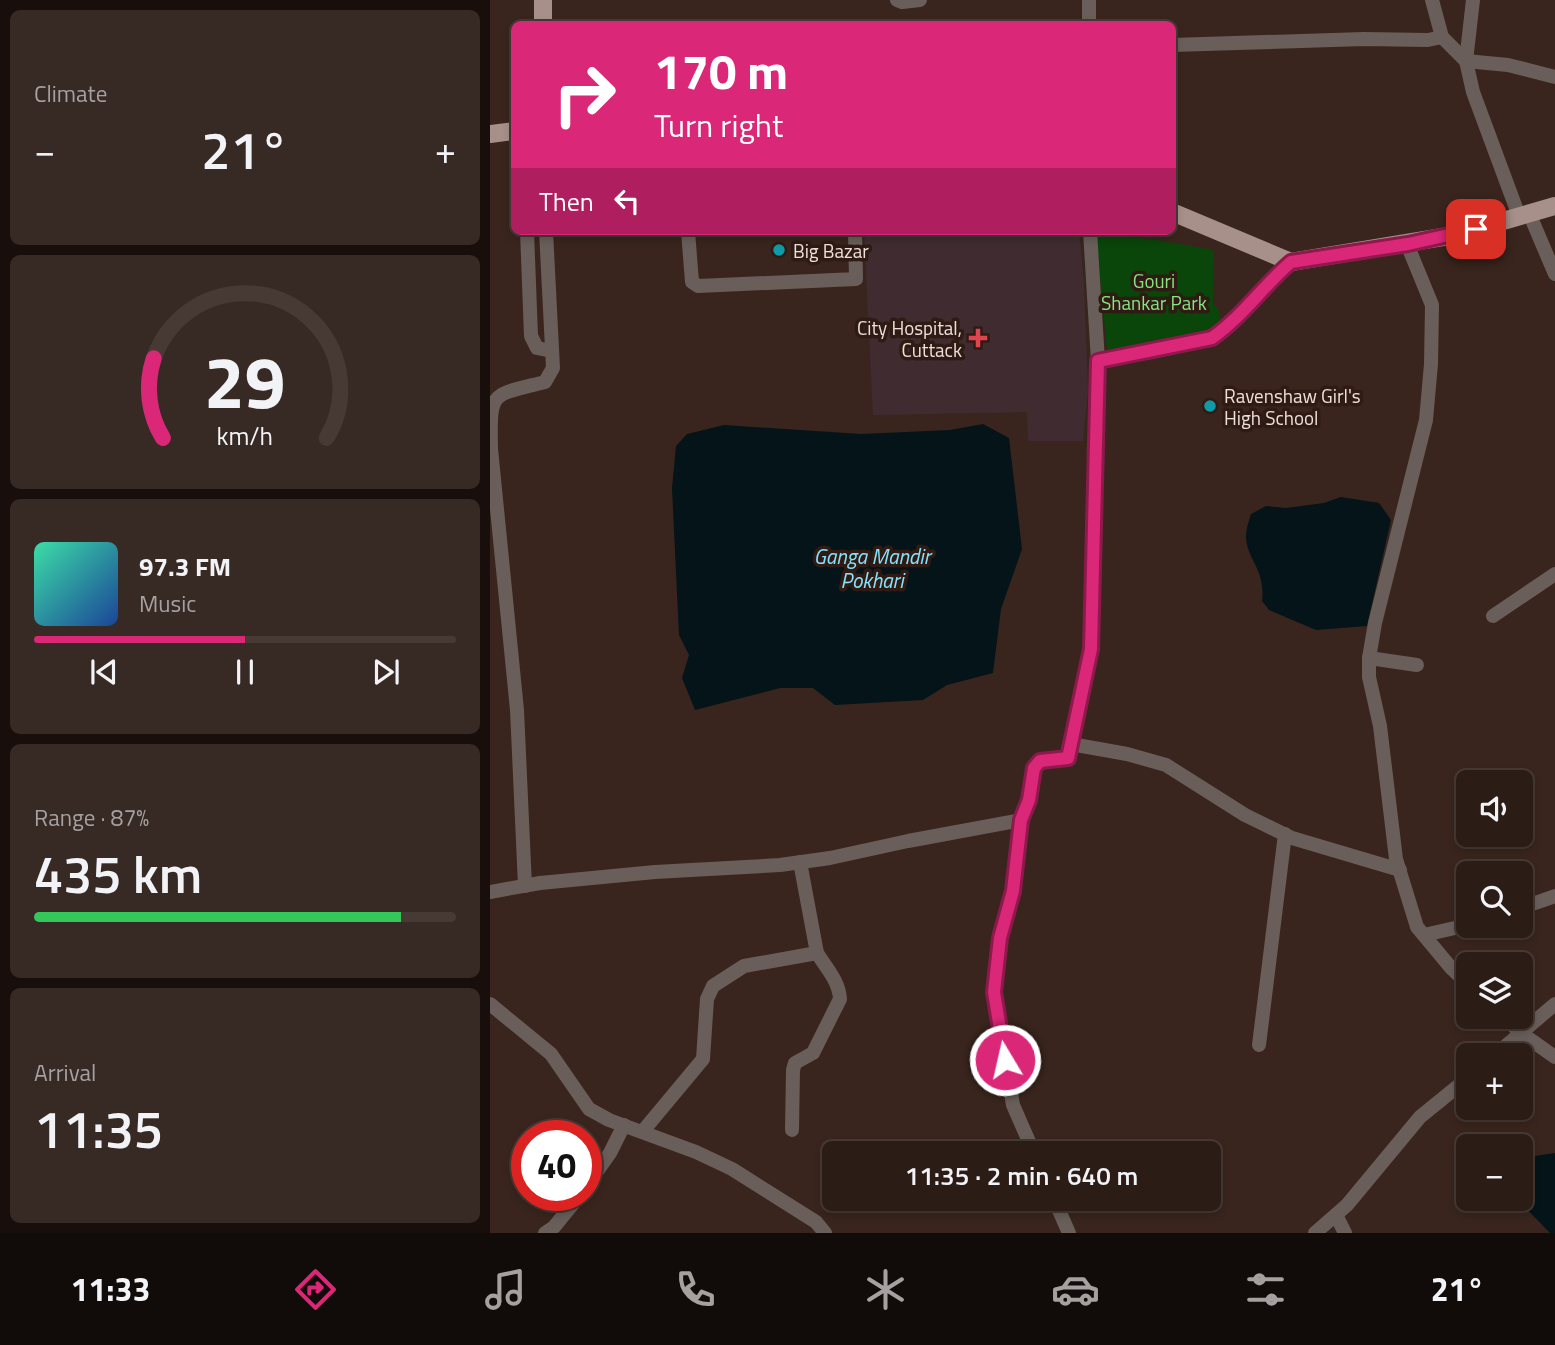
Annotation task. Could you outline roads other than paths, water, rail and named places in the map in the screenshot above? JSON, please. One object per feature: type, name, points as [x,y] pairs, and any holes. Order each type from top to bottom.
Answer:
[{"type":"main road","points":[[543,0],[543,21]]},
{"type":"main road","points":[[490,134],[511,131]]},
{"type":"main road","points":[[1176,214],[1291,262],[1455,235],[1555,206]]},
{"type":"street","points":[[897,0],[920,0]]},
{"type":"street","points":[[1088,0],[1089,21]]},
{"type":"street","points":[[1432,0],[1442,37],[1466,61],[1508,65],[1555,77]]},
{"type":"street","points":[[1473,0],[1466,61],[1474,92],[1524,215],[1555,274]]},
{"type":"street","points":[[1176,44],[1428,40],[1442,37]]},
{"type":"street","points":[[527,235],[531,336],[537,348],[552,351]]},
{"type":"street","points":[[525,886],[517,710],[491,449],[490,410],[494,399],[503,392],[545,382],[553,368],[546,235]]},
{"type":"street","points":[[688,235],[692,282],[698,286],[856,279],[855,235]]},
{"type":"street","points":[[1029,1141],[1013,1105],[994,992],[1000,938],[1013,891],[1021,820],[1029,800],[1034,768],[1040,761],[1068,758],[1091,649],[1098,361],[1090,235]]},
{"type":"street","points":[[1408,244],[1432,305],[1426,420],[1374,623],[1369,677],[1380,726],[1399,870],[1417,927],[1456,973]]},
{"type":"street","points":[[1098,361],[1212,338],[1228,327],[1276,274],[1291,262]]},
{"type":"street","points":[[1493,616],[1555,573]]},
{"type":"street","points":[[1369,658],[1417,665]]},
{"type":"street","points":[[1071,744],[1127,754],[1166,765],[1245,814],[1285,835],[1399,870]]},
{"type":"street","points":[[490,892],[655,872],[780,865],[1021,820]]},
{"type":"street","points":[[1259,1045],[1285,835]]},
{"type":"street","points":[[792,1130],[794,1063],[813,1053],[840,999],[833,975],[817,953],[800,862]]},
{"type":"street","points":[[1533,904],[1555,896]]},
{"type":"street","points":[[1424,935],[1456,928]]},
{"type":"street","points":[[643,1132],[702,1059],[707,999],[713,986],[744,966],[817,953]]},
{"type":"street","points":[[490,1004],[551,1054],[589,1109],[609,1120],[696,1152],[732,1169],[816,1222],[825,1233]]},
{"type":"street","points":[[1509,1043],[1555,1004]]},
{"type":"street","points":[[1516,1029],[1555,1057]]},
{"type":"street","points":[[1315,1233],[1348,1205],[1420,1117],[1456,1088]]},
{"type":"street","points":[[602,1164],[624,1125]]},
{"type":"street","points":[[545,1233],[554,1227],[567,1211]]},
{"type":"street","points":[[1059,1211],[1069,1233]]},
{"type":"street","points":[[1336,1215],[1345,1233]]},
{"type":"water","name":"Ganga Mandir Pokhari","points":[[983,424],[1009,438],[1022,549],[1001,609],[993,673],[947,685],[923,700],[835,705],[813,688],[780,688],[695,710],[682,678],[689,655],[679,635],[672,488],[676,446],[687,434],[724,425],[861,434],[950,430]]},
{"type":"water","points":[[1341,497],[1379,503],[1391,520],[1367,626],[1316,630],[1269,610],[1262,601],[1259,572],[1249,551],[1246,531],[1251,514],[1266,506],[1286,508],[1324,503]]},
{"type":"water","points":[[1555,1153],[1555,1233],[1550,1233],[1529,1211],[1533,1211],[1535,1156]]},
{"type":"place","name":"Big Bazar","points":[[779,250]]},
{"type":"place","name":"City Hospital, Cuttack","points":[[978,338]]},
{"type":"place","name":"Ravenshaw Girl's High School","points":[[1210,406]]},
{"type":"park label","name":"Gouri Shankar Park","points":[[1154,291]]}]
